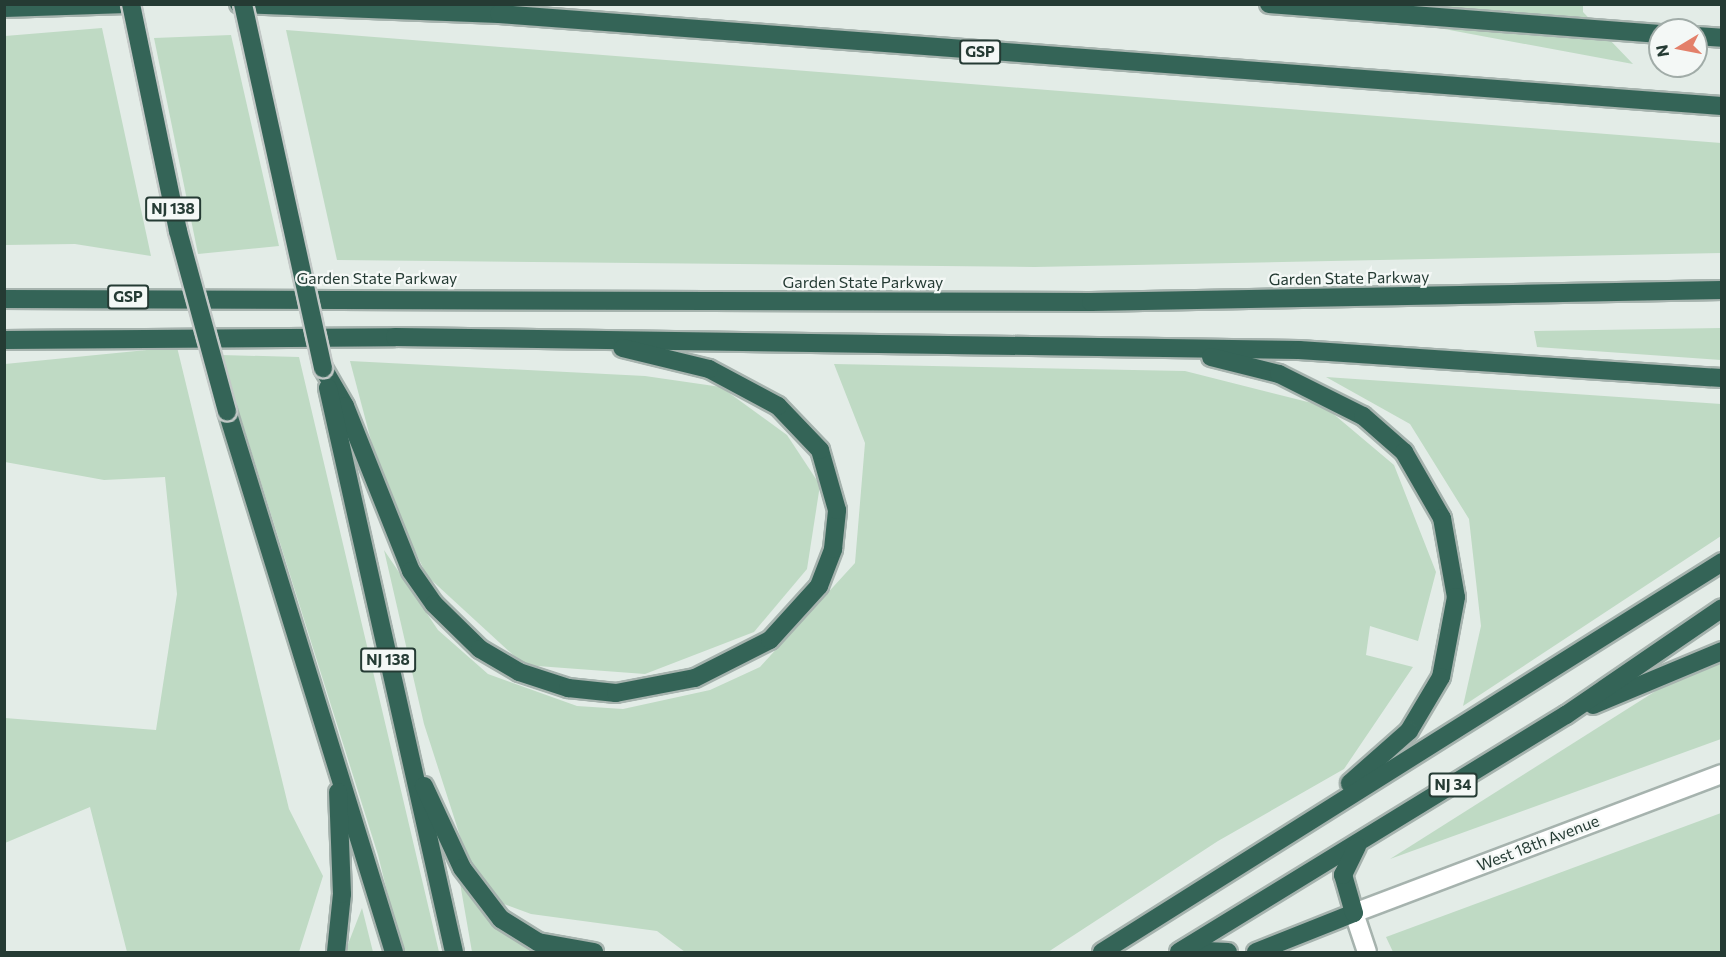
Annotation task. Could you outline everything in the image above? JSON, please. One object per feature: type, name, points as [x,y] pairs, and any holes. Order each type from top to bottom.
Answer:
[{"type":"highway","points":[[4,8],[129,4]]},
{"type":"highway","name":"NJ 138","points":[[129,4],[178,231],[226,411],[394,952]]},
{"type":"highway","name":"NJ 138","points":[[241,4],[454,952]]},
{"type":"highway","name":"GSP","points":[[241,4],[499,14],[1722,106]]},
{"type":"highway","points":[[1269,4],[1648,33]]},
{"type":"highway","name":"Garden State Parkway","points":[[4,299],[1091,302],[1722,290]]},
{"type":"highway","points":[[4,340],[142,335],[1299,350],[1722,378]]},
{"type":"highway","points":[[323,368],[345,406],[411,571],[459,630],[499,661],[543,682],[593,692],[641,690],[727,666],[789,623],[827,568],[837,529],[834,487],[809,434],[754,391],[709,369],[594,341]]},
{"type":"highway","points":[[1186,350],[1279,374],[1363,416],[1414,465],[1434,500],[1453,556],[1453,627],[1441,677],[1423,714],[1369,768],[1283,837]]},
{"type":"highway","name":"NJ 34","points":[[1102,952],[1722,562]]},
{"type":"highway","name":"NJ 34","points":[[1181,951],[1566,715],[1722,608]]},
{"type":"highway","points":[[1566,715],[1722,651]]},
{"type":"highway","points":[[408,750],[462,868],[489,906],[538,942],[594,952]]},
{"type":"highway","points":[[336,760],[342,894],[336,952]]},
{"type":"highway","points":[[1256,952],[1354,913],[1343,875],[1362,841]]},
{"type":"highway","points":[[1181,951],[1228,952]]},
{"type":"street","name":"West 18th Avenue","points":[[1354,913],[1722,774]]},
{"type":"street","points":[[1354,913],[1367,952]]},
{"type":"green space","points":[[1315,5],[1583,5],[1583,12],[1633,64]]},
{"type":"green space","points":[[102,28],[151,256],[75,244],[5,245],[5,36]]},
{"type":"green space","points":[[286,30],[1721,143],[1721,253],[1034,267],[337,260]]},
{"type":"green space","points":[[231,35],[279,246],[198,254],[154,38]]},
{"type":"green space","points":[[1721,328],[1721,360],[1537,347],[1534,331]]},
{"type":"green space","points":[[177,347],[289,809],[323,876],[299,952],[127,952],[90,807],[5,843],[5,718],[156,730],[177,594],[165,477],[104,480],[5,462],[5,364]]},
{"type":"green space","points":[[221,355],[299,357],[439,952],[402,952],[378,855]]},
{"type":"green space","points":[[350,361],[645,376],[721,387],[787,435],[820,485],[807,569],[754,632],[645,674],[524,665],[427,576],[382,482]]},
{"type":"green space","points":[[834,364],[1185,371],[1324,406],[1394,465],[1436,572],[1418,641],[1370,626],[1366,655],[1413,667],[1344,769],[1218,841],[1048,952],[685,952],[657,931],[531,914],[479,895],[424,724],[384,550],[438,630],[488,674],[577,706],[623,709],[710,690],[760,667],[855,563],[865,443]]},
{"type":"green space","points":[[1326,377],[1721,404],[1721,536],[1463,706],[1481,626],[1469,519],[1410,424]]},
{"type":"green space","points":[[1721,658],[1721,739],[1390,859],[1700,663]]},
{"type":"green space","points":[[1721,813],[1721,952],[1393,952],[1386,937]]},
{"type":"green space","points":[[460,883],[498,930],[538,952],[472,952]]},
{"type":"green space","points":[[362,908],[373,952],[345,952]]}]
